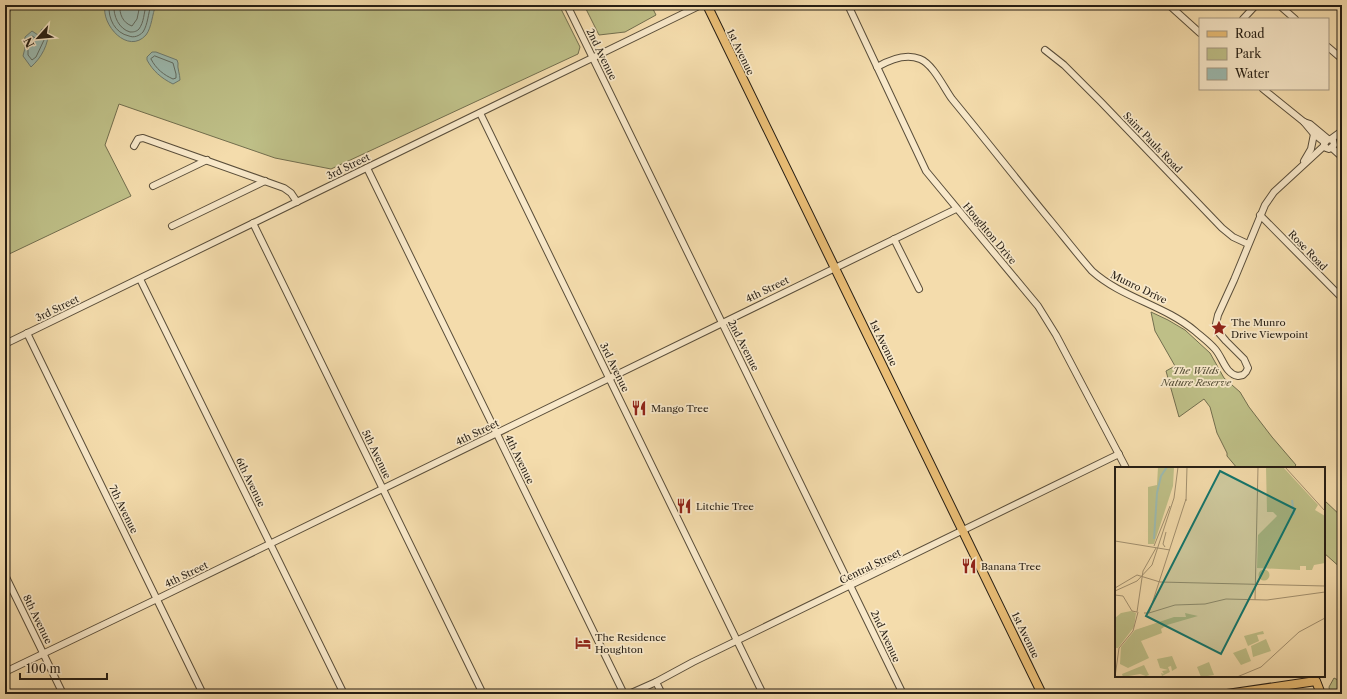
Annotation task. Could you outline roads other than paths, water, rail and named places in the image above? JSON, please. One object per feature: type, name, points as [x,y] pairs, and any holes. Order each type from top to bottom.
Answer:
[{"type":"main road","name":"1st Avenue","points":[[707,5],[964,531],[1041,693]]},
{"type":"main road","points":[[1227,694],[1314,678],[1321,694]]},
{"type":"street","name":"2nd Avenue","points":[[567,5],[903,694]]},
{"type":"street","name":"3rd Street","points":[[5,344],[701,5]]},
{"type":"street","name":"Houghton Drive","points":[[848,5],[926,171],[1038,306],[1056,335],[1126,467]]},
{"type":"street","points":[[1169,5],[1199,32]]},
{"type":"street","points":[[1244,18],[1256,5]]},
{"type":"street","points":[[1279,5],[1294,18]]},
{"type":"street","points":[[1329,48],[1342,59]]},
{"type":"street","name":"Saint Pauls Road","points":[[1045,50],[1064,65],[1102,102],[1229,235],[1248,244]]},
{"type":"street","name":"Munro Drive","points":[[877,66],[905,57],[915,57],[923,60],[931,68],[949,95],[1092,272],[1116,289],[1169,313],[1190,326],[1220,355],[1229,371],[1238,376],[1243,376],[1246,372],[1248,368],[1246,362],[1221,335],[1216,322],[1264,205],[1274,192],[1306,164],[1309,159],[1342,132]]},
{"type":"street","points":[[1264,90],[1304,122],[1314,134],[1342,152]]},
{"type":"street","name":"3rd Avenue","points":[[480,113],[763,694]]},
{"type":"street","points":[[1304,122],[1310,124],[1342,157]]},
{"type":"street","points":[[1298,171],[1311,149],[1314,134]]},
{"type":"street","points":[[134,146],[138,139],[144,138],[287,190],[297,202]]},
{"type":"street","points":[[153,186],[207,160]]},
{"type":"street","name":"4th Avenue","points":[[367,168],[624,694]]},
{"type":"street","points":[[172,226],[265,181]]},
{"type":"street","name":"4th Street","points":[[5,672],[956,209]]},
{"type":"street","name":"Rose Road","points":[[1260,215],[1342,298]]},
{"type":"street","name":"5th Avenue","points":[[253,223],[483,694]]},
{"type":"street","points":[[894,239],[919,289]]},
{"type":"street","name":"6th Avenue","points":[[140,278],[344,694]]},
{"type":"street","name":"7th Avenue","points":[[27,333],[204,694]]},
{"type":"street","name":"Central Street","points":[[629,694],[1119,454]]},
{"type":"street","name":"8th Avenue","points":[[5,575],[63,694]]},
{"type":"street","points":[[656,682],[662,694]]},
{"type":"water","points":[[105,5],[156,5],[150,28],[146,35],[139,40],[131,42],[124,40],[111,29],[105,13]]},
{"type":"water","points":[[42,29],[49,30],[46,46],[31,67],[23,56],[25,37],[32,31],[38,35]]},
{"type":"water","points":[[152,52],[156,52],[177,60],[180,80],[173,84],[161,77],[155,71],[147,60],[147,57]]},
{"type":"waterway","points":[[5,14],[10,11],[10,9],[21,7],[22,5]]},
{"type":"place","name":"The Munro Drive Viewpoint","points":[[1219,328]]},
{"type":"place","name":"Mango Tree","points":[[639,408]]},
{"type":"place","name":"Litchie Tree","points":[[684,506]]},
{"type":"place","name":"Banana Tree","points":[[969,566]]},
{"type":"place","name":"The Residence Houghton","points":[[583,643]]},
{"type":"park label","name":"The Wilds Nature Reserve","points":[[1196,376]]}]
